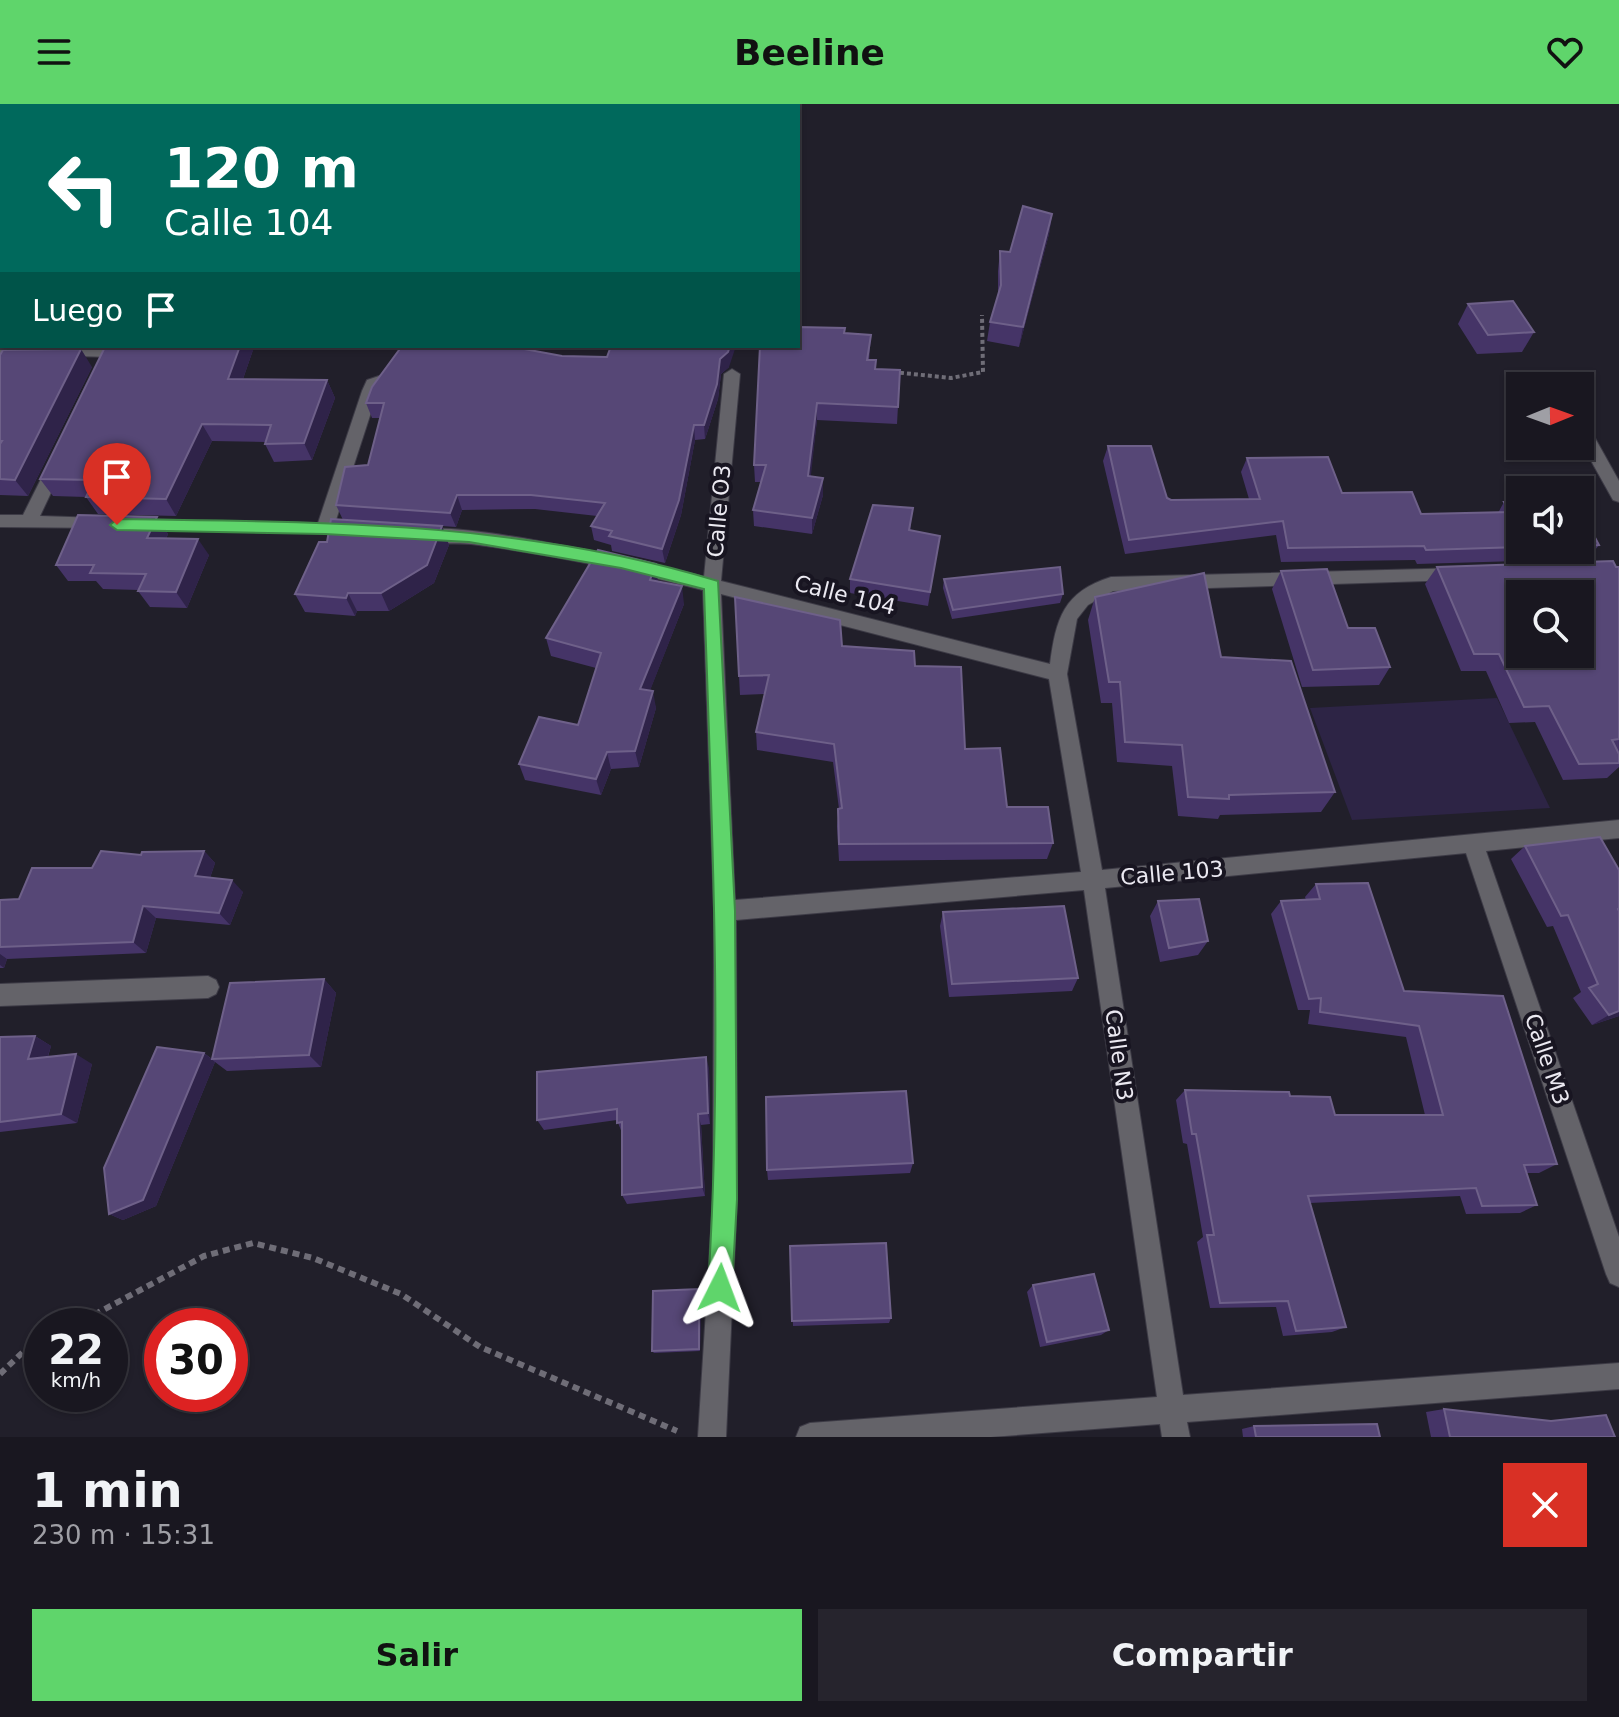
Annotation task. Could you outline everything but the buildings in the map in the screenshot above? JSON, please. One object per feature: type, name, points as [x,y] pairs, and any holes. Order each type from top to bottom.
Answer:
[{"type":"street","points":[[0,349],[109,355]]},
{"type":"street","name":"Calle O3","points":[[712,1437],[725,1199],[725,911],[712,585],[732,374]]},
{"type":"street","points":[[325,528],[370,391],[373,384],[382,380]]},
{"type":"street","points":[[1594,451],[1619,496]]},
{"type":"street","points":[[28,523],[63,452]]},
{"type":"street","points":[[0,521],[368,531]]},
{"type":"street","name":"Calle 104","points":[[397,532],[469,537],[621,562],[1058,674]]},
{"type":"street","points":[[1058,674],[1066,617],[1084,595],[1111,584],[1476,573]]},
{"type":"street","name":"Calle N3","points":[[1058,674],[1093,880],[1174,1424]]},
{"type":"street","name":"Calle 103","points":[[725,911],[1093,880],[1619,829]]},
{"type":"street","name":"Calle M3","points":[[1474,845],[1619,1274]]},
{"type":"street","points":[[0,995],[208,987]]},
{"type":"street","points":[[810,1437],[1174,1424],[1619,1376]]},
{"type":"path","points":[[884,372],[953,377],[974,376],[983,372],[982,315]]},
{"type":"path","points":[[107,1308],[204,1256],[253,1243],[313,1258],[401,1294],[480,1347],[680,1432]]},
{"type":"path","points":[[0,1374],[24,1351]]},
{"type":"shaded area","points":[[1497,698],[1550,808],[1352,820],[1310,708]]},
{"type":"route","points":[[117,525],[325,528],[469,537],[621,562],[712,585],[725,911],[725,1199],[720,1288]]}]
